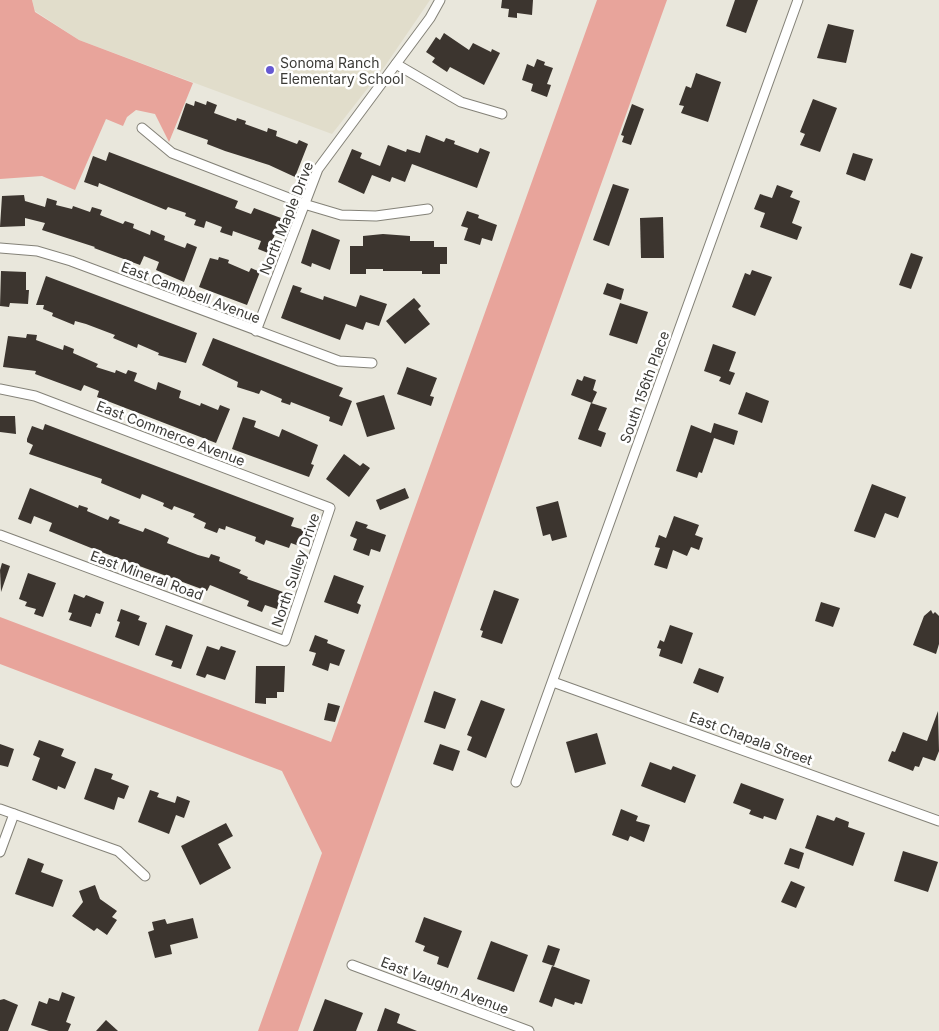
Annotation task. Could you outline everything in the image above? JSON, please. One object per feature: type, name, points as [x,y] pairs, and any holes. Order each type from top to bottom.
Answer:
[{"type":"street","name":"North Maple Drive","points":[[256,331],[318,169],[430,18],[440,0]]},
{"type":"street","name":"South 156th Place","points":[[516,782],[798,0]]},
{"type":"street","points":[[396,64],[461,102],[502,114]]},
{"type":"street","points":[[142,128],[172,153],[304,204],[341,215],[376,216],[428,209]]},
{"type":"street","name":"East Campbell Avenue","points":[[0,248],[37,251],[71,261],[339,361],[372,363]]},
{"type":"street","name":"East Commerce Avenue","points":[[0,389],[35,396],[330,508]]},
{"type":"street","name":"North Sulley Drive","points":[[285,641],[330,508]]},
{"type":"street","name":"East Mineral Road","points":[[0,535],[285,641]]},
{"type":"street","name":"East Chapala Street","points":[[553,682],[939,821]]},
{"type":"street","points":[[0,809],[118,851],[145,876]]},
{"type":"street","points":[[0,852],[14,814]]},
{"type":"street","name":"East Vaughn Avenue","points":[[352,965],[529,1031]]},
{"type":"shaded area","points":[[0,0],[32,0],[35,12],[79,40],[193,83],[169,142],[155,114],[136,110],[127,117],[123,126],[106,119],[75,190],[42,176],[0,179]]},
{"type":"shaded area","name":"Sonoma Ranch Elementary School","points":[[32,0],[430,0],[385,66],[332,134],[79,40],[35,11]]},
{"type":"shaded area","points":[[597,0],[667,0],[298,1031],[258,1031],[322,853],[282,771],[0,664],[0,617],[331,742]]},
{"type":"building","points":[[502,0],[533,0],[532,15],[517,13],[517,18],[508,17],[509,9],[501,8]]},
{"type":"building","points":[[735,0],[758,0],[746,33],[726,26]]},
{"type":"building","points":[[828,24],[854,30],[846,63],[817,58]]},
{"type":"building","points":[[444,33],[469,50],[473,43],[491,52],[492,49],[500,53],[484,85],[450,67],[447,72],[432,62],[435,58],[426,52],[436,37],[440,40]]},
{"type":"building","points":[[537,59],[545,62],[544,65],[553,68],[547,84],[551,85],[547,97],[531,91],[533,84],[522,80],[527,64],[534,67]]},
{"type":"building","points":[[696,73],[721,82],[708,122],[681,113],[684,106],[679,105],[686,86],[691,88]]},
{"type":"building","points":[[813,99],[837,108],[820,152],[800,145],[805,134],[800,132]]},
{"type":"building","points":[[195,101],[206,105],[207,101],[217,105],[214,113],[236,121],[237,118],[246,121],[245,124],[267,132],[268,128],[277,131],[276,136],[297,144],[299,140],[308,144],[295,177],[269,165],[207,144],[208,140],[177,129],[186,103],[194,106]]},
{"type":"building","points":[[632,104],[644,109],[631,145],[622,142],[624,136],[621,135]]},
{"type":"building","points":[[426,135],[444,142],[446,138],[455,141],[454,144],[478,153],[480,148],[490,152],[477,188],[412,164],[405,182],[392,177],[390,182],[372,175],[364,194],[338,182],[352,149],[362,153],[360,158],[380,166],[388,145],[406,152],[407,149],[420,153]]},
{"type":"building","points":[[109,152],[238,201],[235,208],[251,214],[254,208],[281,218],[268,253],[258,249],[261,241],[233,231],[232,236],[220,232],[222,227],[206,221],[204,228],[194,225],[196,220],[185,216],[186,213],[168,207],[166,210],[99,183],[98,187],[84,182],[93,156],[106,161]]},
{"type":"building","points":[[853,153],[873,159],[865,181],[846,174]]},
{"type":"building","points":[[613,184],[629,189],[609,246],[593,240]]},
{"type":"building","points":[[777,185],[793,191],[790,197],[800,201],[792,223],[802,227],[797,240],[760,227],[765,213],[754,209],[760,194],[772,198]]},
{"type":"building","points":[[24,195],[25,201],[45,207],[47,198],[57,201],[56,205],[72,209],[73,206],[90,212],[92,207],[102,210],[100,215],[123,224],[125,221],[134,224],[133,228],[150,235],[151,230],[165,236],[164,240],[185,248],[187,243],[197,247],[184,282],[156,270],[159,262],[144,256],[140,265],[95,247],[42,230],[45,223],[25,218],[25,226],[0,227],[2,196]]},
{"type":"building","points":[[467,211],[479,215],[478,218],[497,225],[492,241],[482,238],[480,245],[464,240],[468,228],[461,226]]},
{"type":"building","points":[[663,217],[664,258],[641,258],[640,218]]},
{"type":"building","points":[[312,229],[340,240],[330,270],[312,263],[311,267],[301,263]]},
{"type":"building","points":[[383,234],[410,236],[410,241],[434,241],[434,247],[447,247],[447,264],[440,264],[440,274],[422,274],[422,271],[366,269],[366,274],[350,274],[350,246],[363,246],[363,236]]},
{"type":"building","points":[[911,253],[923,257],[911,289],[899,285]]},
{"type":"building","points":[[219,257],[229,260],[228,263],[249,272],[251,268],[260,272],[247,305],[199,287],[210,258],[218,260]]},
{"type":"building","points":[[752,270],[772,277],[755,316],[732,307],[745,273],[750,275]]},
{"type":"building","points":[[1,271],[26,272],[26,290],[29,290],[28,304],[10,303],[9,307],[0,306]]},
{"type":"building","points":[[46,276],[197,333],[186,363],[158,355],[159,353],[138,344],[137,348],[113,338],[115,335],[86,324],[75,321],[74,325],[52,316],[53,313],[43,309],[44,305],[36,305]]},
{"type":"building","points":[[607,283],[624,289],[621,300],[603,294]]},
{"type":"building","points":[[293,285],[302,288],[300,292],[323,300],[324,296],[356,307],[360,295],[387,304],[379,326],[366,322],[363,330],[346,324],[340,340],[281,318]]},
{"type":"building","points":[[414,298],[421,306],[418,309],[430,324],[405,344],[386,321]]},
{"type":"building","points":[[620,303],[648,312],[637,344],[609,335]]},
{"type":"building","points":[[27,334],[37,335],[36,340],[63,350],[64,345],[74,349],[73,353],[98,364],[96,367],[115,373],[116,370],[126,374],[128,370],[137,373],[134,381],[156,390],[158,382],[181,391],[179,398],[200,406],[201,403],[218,410],[220,405],[230,409],[216,443],[97,397],[99,391],[84,385],[81,391],[35,374],[36,371],[3,367],[8,336],[26,338]]},
{"type":"building","points":[[213,338],[343,388],[339,396],[352,401],[342,426],[329,421],[330,417],[291,402],[290,405],[281,402],[282,399],[261,390],[259,394],[237,387],[238,382],[202,365]]},
{"type":"building","points":[[713,344],[736,352],[729,371],[735,373],[730,385],[719,381],[721,377],[704,371]]},
{"type":"building","points":[[407,367],[437,378],[430,396],[434,397],[431,406],[397,394]]},
{"type":"building","points":[[584,376],[596,380],[593,390],[597,392],[592,403],[571,395],[577,379],[582,381]]},
{"type":"building","points":[[746,392],[769,401],[762,423],[738,414]]},
{"type":"building","points":[[384,395],[395,429],[367,437],[356,403]]},
{"type":"building","points":[[591,403],[607,408],[598,430],[606,433],[601,447],[578,439]]},
{"type":"building","points":[[0,416],[15,416],[16,434],[0,432]]},
{"type":"building","points":[[243,417],[256,421],[254,427],[279,437],[282,429],[318,445],[311,464],[314,465],[309,477],[232,449]]},
{"type":"building","points":[[714,423],[738,431],[734,445],[714,438],[702,473],[699,472],[697,478],[676,471],[691,425],[711,433]]},
{"type":"building","points":[[45,424],[294,518],[291,526],[304,530],[299,546],[291,543],[289,548],[266,540],[264,545],[255,541],[256,537],[226,526],[225,530],[219,528],[217,533],[204,528],[206,523],[193,517],[195,514],[174,506],[172,510],[163,506],[164,503],[142,494],[140,499],[101,483],[102,479],[29,454],[33,445],[27,442],[27,439],[32,426],[43,430]]},
{"type":"building","points":[[344,454],[360,466],[363,463],[370,468],[349,497],[326,479]]},
{"type":"building","points":[[872,484],[906,497],[898,518],[885,513],[875,538],[854,531]]},
{"type":"building","points":[[30,488],[78,508],[79,505],[88,508],[87,511],[108,520],[110,516],[120,520],[118,523],[143,532],[145,528],[169,538],[167,543],[198,555],[209,558],[211,554],[220,557],[219,561],[241,570],[239,573],[248,577],[247,579],[283,592],[277,609],[265,605],[262,612],[247,606],[249,601],[210,585],[207,591],[96,550],[49,531],[52,523],[34,516],[31,524],[18,519]]},
{"type":"building","points":[[405,488],[409,498],[380,510],[376,500]]},
{"type":"building","points":[[558,501],[567,537],[552,541],[550,534],[543,536],[536,507]]},
{"type":"building","points":[[674,516],[699,525],[695,535],[703,538],[699,550],[691,547],[687,556],[673,550],[667,569],[654,565],[660,548],[655,547],[659,535],[666,538]]},
{"type":"building","points":[[356,521],[368,525],[366,528],[386,535],[380,552],[371,549],[369,556],[353,550],[357,539],[350,536]]},
{"type":"building","points":[[2,563],[10,566],[1,592],[0,570]]},
{"type":"building","points":[[28,573],[56,583],[43,617],[34,614],[36,609],[25,606],[27,602],[19,599]]},
{"type":"building","points":[[334,575],[364,586],[357,603],[361,605],[358,614],[324,602]]},
{"type":"building","points":[[494,590],[519,599],[502,644],[481,637],[483,631],[480,630]]},
{"type":"building","points":[[74,594],[84,598],[86,595],[104,602],[100,614],[96,613],[91,627],[69,620],[72,613],[68,612]]},
{"type":"building","points":[[821,602],[840,608],[833,627],[815,621]]},
{"type":"building","points":[[121,609],[140,616],[138,620],[147,623],[139,646],[115,637],[120,622],[117,621]]},
{"type":"building","points":[[931,610],[933,614],[935,612],[939,616],[939,644],[936,654],[913,645],[924,616]]},
{"type":"building","points":[[166,625],[193,635],[181,669],[171,666],[173,661],[155,655]]},
{"type":"building","points":[[670,625],[693,633],[682,664],[659,656],[661,649],[657,648],[660,640],[664,642]]},
{"type":"building","points":[[315,635],[328,640],[327,643],[345,650],[339,666],[330,663],[328,671],[312,665],[316,653],[309,651]]},
{"type":"building","points":[[207,646],[219,650],[221,646],[236,651],[225,680],[207,674],[205,678],[196,675]]},
{"type":"building","points":[[256,666],[285,666],[284,692],[277,692],[277,698],[266,698],[266,704],[255,703]]},
{"type":"building","points":[[699,668],[724,677],[718,693],[693,683]]},
{"type":"building","points":[[434,691],[456,699],[445,729],[424,722]]},
{"type":"building","points":[[481,700],[505,709],[486,758],[467,750],[472,737],[467,735]]},
{"type":"building","points":[[328,703],[340,706],[335,722],[324,720]]},
{"type":"building","points":[[938,711],[939,751],[935,761],[923,757],[919,767],[915,766],[913,771],[888,761],[892,751],[895,752],[903,732],[927,741]]},
{"type":"building","points":[[597,733],[606,764],[575,773],[566,742]]},
{"type":"building","points":[[39,740],[64,749],[61,756],[76,762],[65,789],[58,786],[57,790],[32,780],[40,758],[33,755]]},
{"type":"building","points":[[0,744],[14,749],[8,767],[0,765]]},
{"type":"building","points":[[440,744],[460,751],[453,771],[433,764]]},
{"type":"building","points":[[650,762],[671,770],[673,766],[696,775],[685,803],[641,786]]},
{"type":"building","points":[[95,768],[113,774],[111,779],[129,786],[124,799],[118,797],[114,810],[84,799]]},
{"type":"building","points":[[741,783],[784,799],[776,820],[764,816],[763,819],[749,814],[751,810],[733,803]]},
{"type":"building","points":[[150,790],[159,793],[157,797],[175,803],[177,796],[190,801],[184,818],[176,815],[169,834],[138,822]]},
{"type":"building","points":[[621,809],[638,816],[636,821],[650,825],[644,842],[630,836],[628,841],[612,835]]},
{"type":"building","points":[[817,815],[834,821],[836,817],[849,822],[848,827],[865,833],[853,866],[805,848]]},
{"type":"building","points":[[226,823],[233,836],[218,844],[231,868],[200,885],[181,846]]},
{"type":"building","points":[[790,848],[804,853],[799,869],[784,864]]},
{"type":"building","points":[[903,851],[938,862],[928,892],[894,881]]},
{"type":"building","points":[[28,858],[44,864],[41,872],[63,880],[53,907],[15,894]]},
{"type":"building","points":[[791,881],[805,887],[796,908],[781,902]]},
{"type":"building","points":[[95,885],[100,899],[117,911],[112,917],[117,920],[107,935],[97,928],[94,931],[72,916],[83,902],[79,891]]},
{"type":"building","points":[[424,917],[462,931],[448,968],[437,964],[439,957],[423,951],[425,946],[415,942]]},
{"type":"building","points":[[193,918],[198,938],[170,945],[172,954],[155,958],[148,932],[154,930],[152,922],[165,919],[167,924]]},
{"type":"building","points":[[491,941],[528,955],[514,992],[477,979]]},
{"type":"building","points":[[548,945],[560,949],[554,966],[542,962]]},
{"type":"building","points":[[552,966],[590,980],[582,1004],[575,1002],[574,1005],[555,998],[552,1007],[539,1002]]},
{"type":"building","points":[[62,992],[75,997],[66,1022],[71,1024],[68,1031],[49,1031],[31,1025],[39,1001],[47,1004],[49,998],[59,1001]]},
{"type":"building","points":[[4,999],[18,1005],[8,1031],[0,1031],[0,1000]]},
{"type":"building","points":[[325,999],[363,1013],[356,1031],[313,1031]]},
{"type":"building","points":[[385,1008],[400,1014],[397,1023],[417,1031],[377,1031]]},
{"type":"building","points":[[106,1020],[118,1031],[96,1031]]},
{"type":"place","name":"Sonoma Ranch Elementary School","points":[[270,70]]}]
